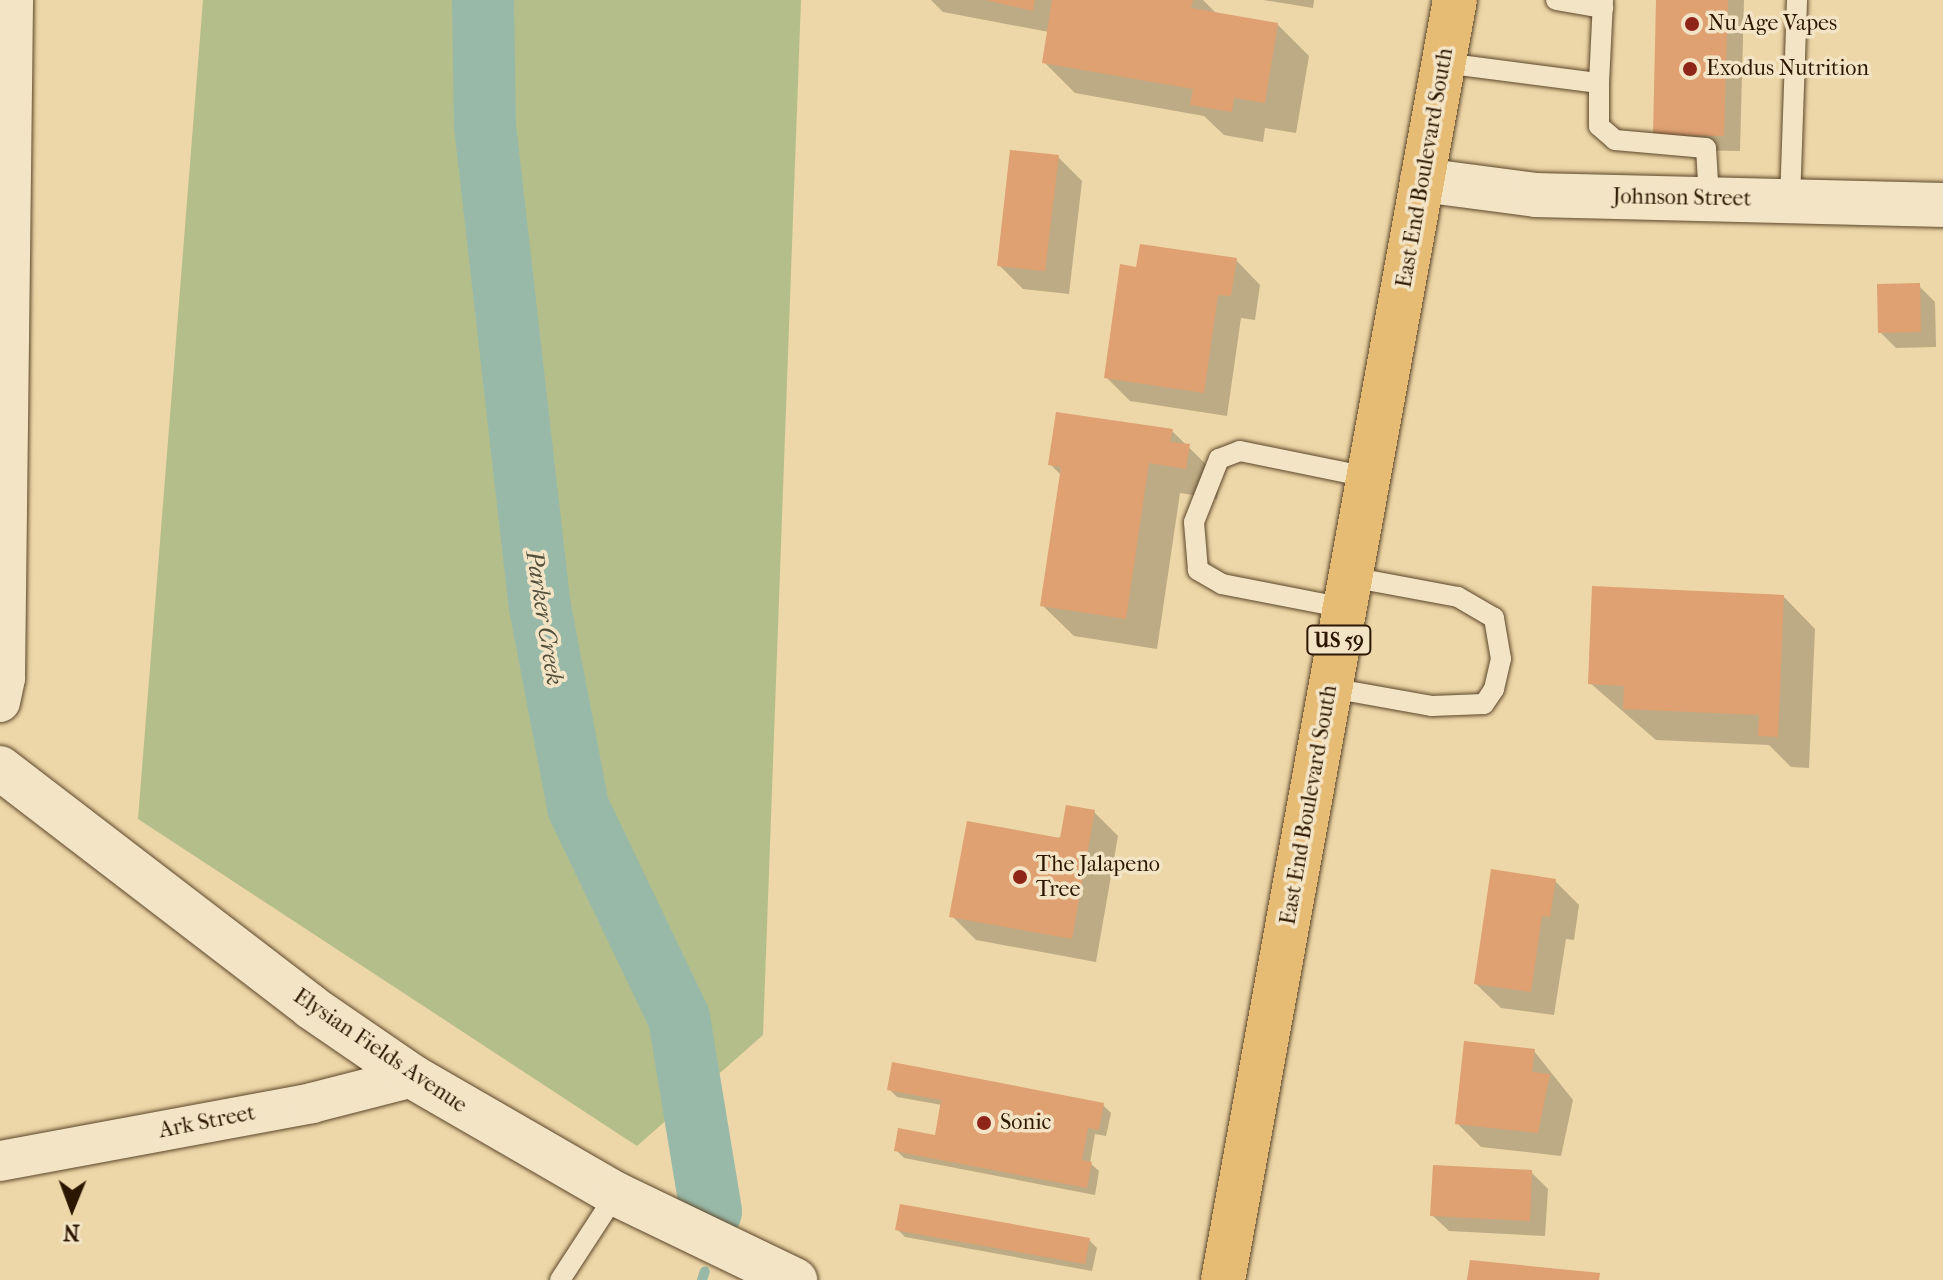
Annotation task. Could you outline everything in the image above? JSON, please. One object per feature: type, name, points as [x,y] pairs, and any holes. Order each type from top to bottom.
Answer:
[{"type":"highway","name":"East End Boulevard South","points":[[1223,1280],[1455,0]]},
{"type":"street","points":[[0,702],[5,678],[13,0]]},
{"type":"street","name":"Johnson Street","points":[[1422,180],[1536,195],[1943,205]]},
{"type":"street","name":"Elysian Fields Avenue","points":[[0,768],[311,1007],[413,1077],[616,1194],[795,1280]]},
{"type":"street","name":"Ark Street","points":[[0,1161],[312,1103],[413,1077]]},
{"type":"lane","points":[[1556,0],[1603,4],[1599,126],[1615,140],[1706,148],[1709,199]]},
{"type":"lane","points":[[1790,201],[1797,0]]},
{"type":"lane","points":[[1444,63],[1599,83]]},
{"type":"lane","points":[[1331,688],[1432,706],[1484,704],[1494,689],[1501,659],[1494,618],[1458,597],[1222,584],[1198,570],[1194,522],[1219,459],[1240,451],[1368,477]]},
{"type":"lane","points":[[560,1280],[616,1194]]},
{"type":"green space","points":[[203,0],[801,0],[763,1035],[637,1146],[138,819]]},
{"type":"building","points":[[985,0],[1035,0],[1033,11]]},
{"type":"building","points":[[1052,0],[1193,0],[1191,8],[1278,23],[1265,103],[1234,98],[1232,112],[1190,105],[1193,89],[1042,63]]},
{"type":"building","points":[[1656,0],[1728,0],[1724,136],[1653,135]]},
{"type":"building","points":[[1010,150],[1059,155],[1045,271],[997,266]]},
{"type":"building","points":[[1140,244],[1237,258],[1231,296],[1218,295],[1204,393],[1104,378],[1120,264],[1136,267]]},
{"type":"building","points":[[1920,283],[1921,332],[1878,333],[1877,284]]},
{"type":"building","points":[[1056,412],[1173,429],[1170,442],[1190,444],[1186,469],[1149,463],[1126,619],[1040,606],[1061,467],[1048,465]]},
{"type":"building","points":[[1592,586],[1784,595],[1778,737],[1758,736],[1759,715],[1623,709],[1624,686],[1588,684]]},
{"type":"building","name":"The Jalapeno Tree","points":[[1066,805],[1095,810],[1072,939],[949,917],[967,821],[1060,838]]},
{"type":"building","points":[[1491,869],[1556,879],[1550,917],[1542,916],[1531,992],[1474,984]]},
{"type":"building","points":[[1464,1041],[1535,1049],[1532,1072],[1550,1074],[1538,1133],[1455,1124]]},
{"type":"building","points":[[892,1062],[1104,1103],[1099,1130],[1088,1128],[1082,1160],[1092,1162],[1087,1188],[894,1151],[898,1128],[935,1135],[941,1100],[887,1090]]},
{"type":"building","points":[[1433,1165],[1532,1170],[1530,1221],[1430,1216]]},
{"type":"building","points":[[900,1204],[1090,1238],[1085,1264],[895,1230]]},
{"type":"building","points":[[1470,1260],[1600,1273],[1599,1280],[1467,1280]]},
{"type":"waterway","name":"Parker Creek","points":[[483,0],[485,126],[540,607],[578,807],[679,1018],[711,1211]]},
{"type":"waterway","name":"Parker Creek","points":[[702,1280],[705,1271]]},
{"type":"place","name":"Nu Age Vapes","points":[[1692,24]]},
{"type":"place","name":"Exodus Nutrition","points":[[1690,69]]},
{"type":"place","name":"The Jalapeno Tree","points":[[1020,877]]},
{"type":"place","name":"Sonic","points":[[984,1123]]}]
